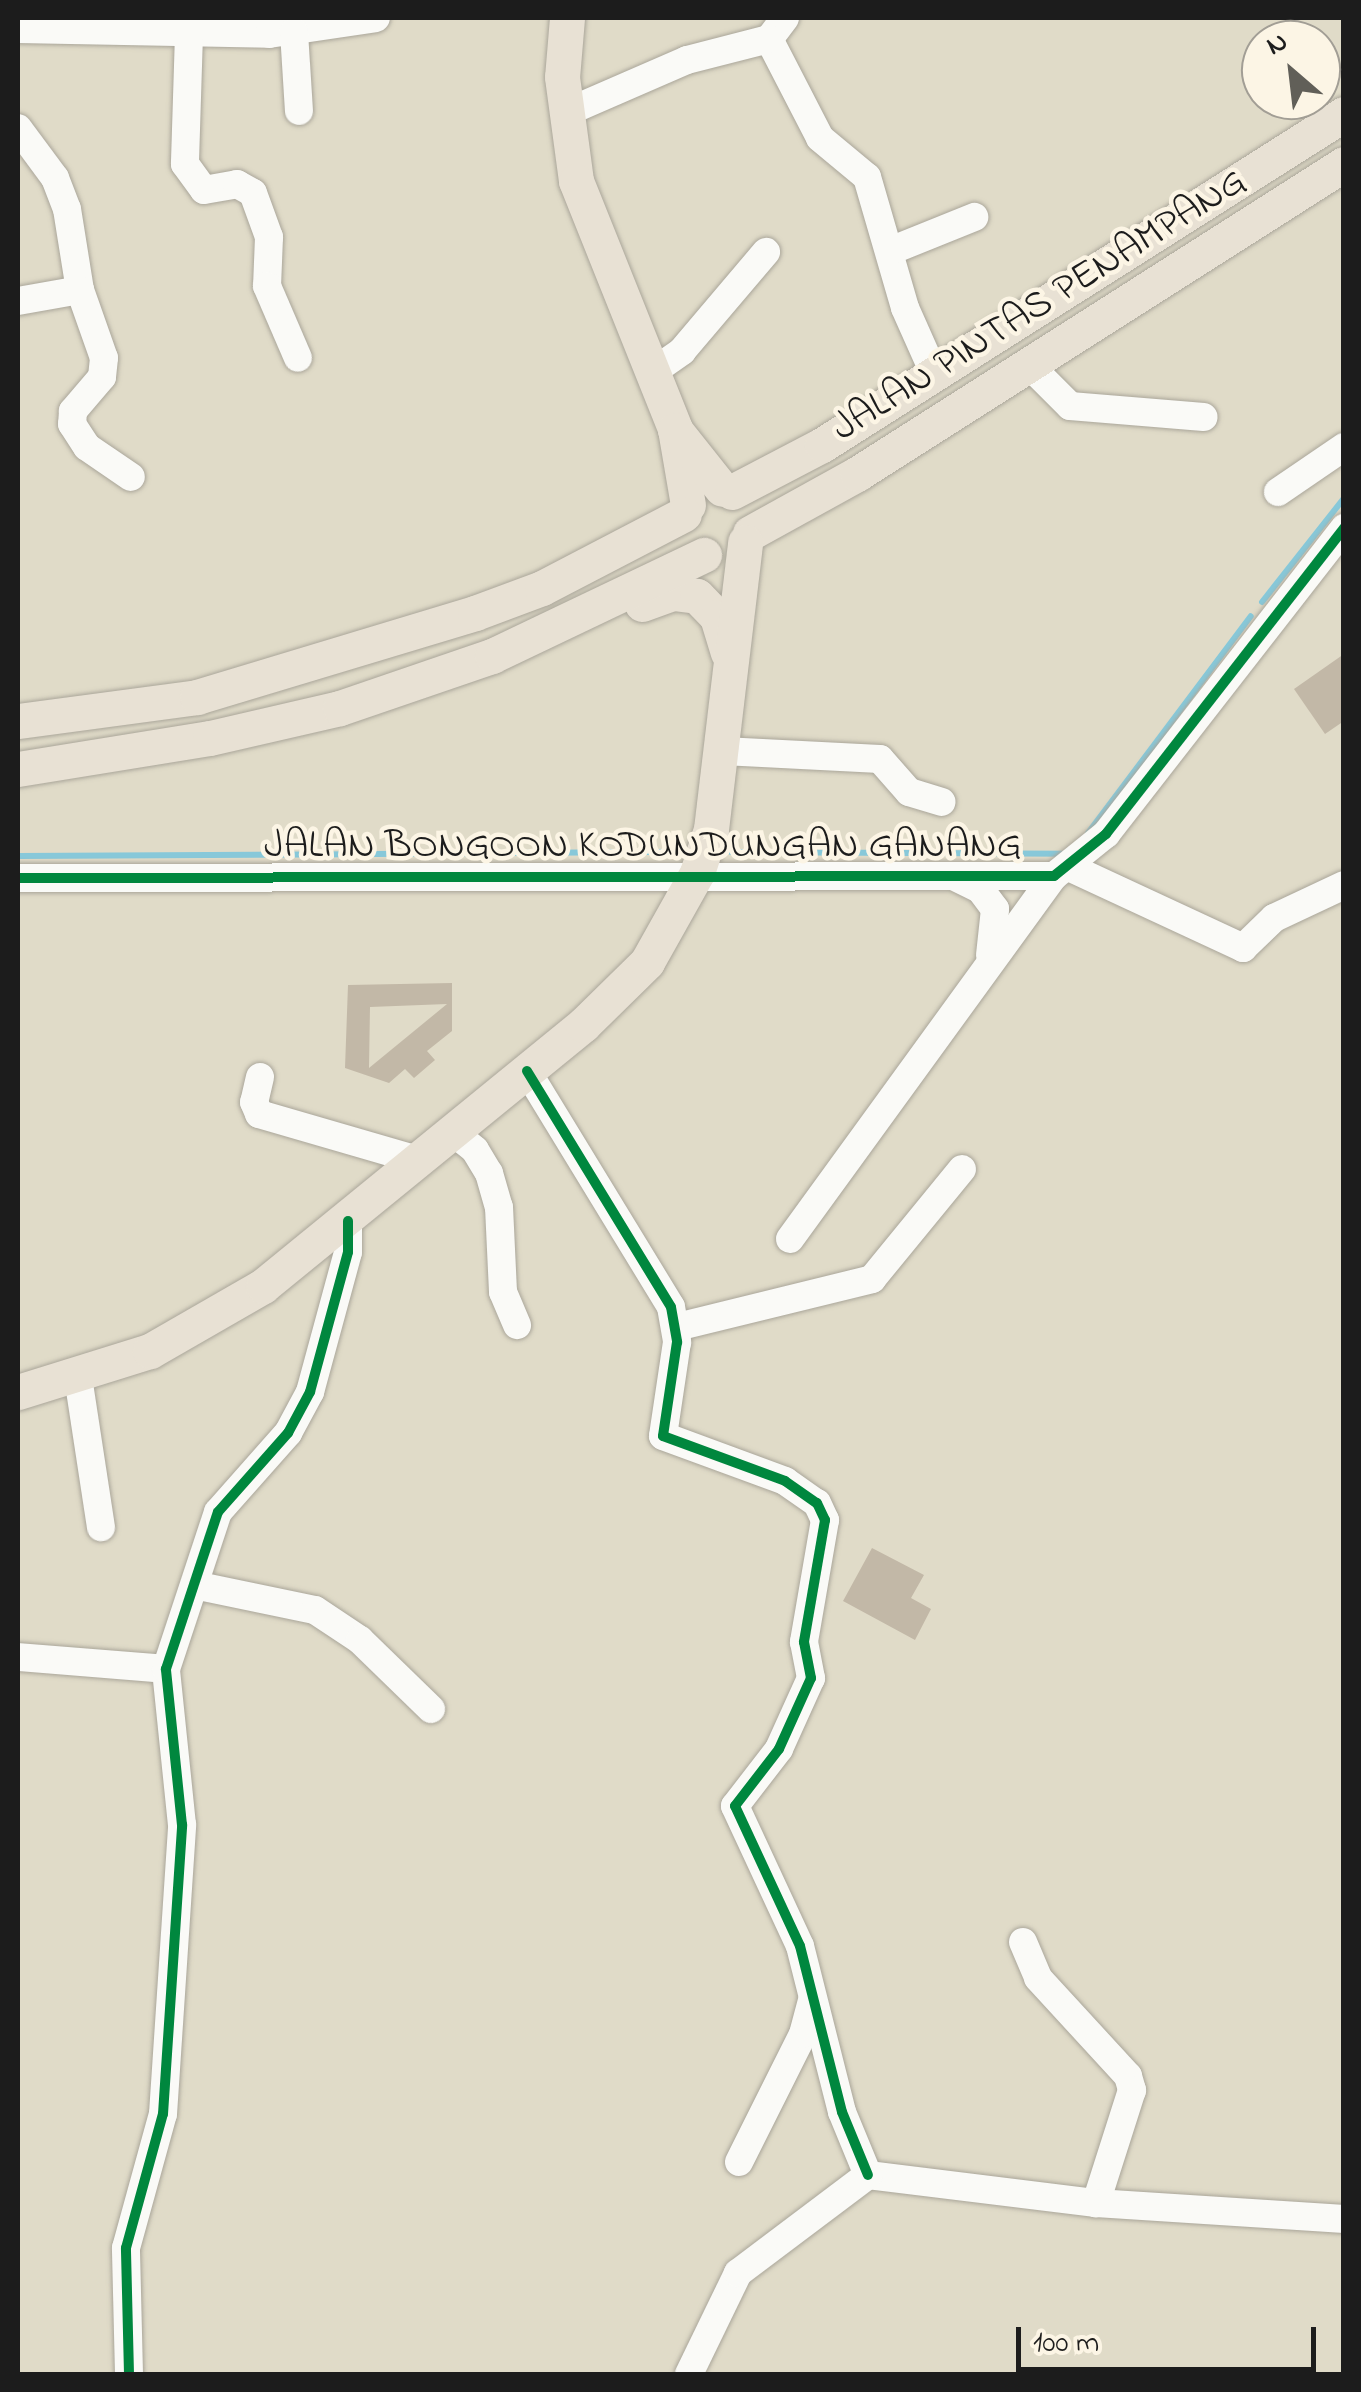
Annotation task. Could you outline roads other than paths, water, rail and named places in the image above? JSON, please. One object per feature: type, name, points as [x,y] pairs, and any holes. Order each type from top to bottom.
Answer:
[{"type":"main road","points":[[567,18],[565,113],[576,181],[675,429],[686,509],[684,534],[704,555]]},
{"type":"main road","name":"JALAN PINTAS PENAMPANG","points":[[727,490],[822,445],[1344,114]]},
{"type":"main road","name":"JALAN PINTAS PENAMPANG","points":[[747,538],[1029,365],[1344,164]]},
{"type":"main road","points":[[18,1392],[78,1377],[195,1329],[348,1221],[527,1071],[648,962],[697,873],[723,751],[730,657],[750,514],[675,429]]},
{"type":"main road","points":[[18,721],[197,697],[476,614],[560,580],[686,509],[703,492],[727,490]]},
{"type":"main road","points":[[18,769],[277,724],[523,642],[704,555],[729,555],[747,538]]},
{"type":"main road","points":[[523,642],[552,640],[660,596],[688,593],[709,604],[730,657]]},
{"type":"street","points":[[18,29],[171,27],[294,32],[376,18]]},
{"type":"street","points":[[171,27],[186,164],[204,190],[236,184],[253,193],[269,238],[267,286],[298,358]]},
{"type":"street","points":[[565,113],[687,60],[777,28],[820,138],[867,177],[905,308],[934,373]]},
{"type":"street","points":[[294,32],[299,111]]},
{"type":"street","points":[[18,128],[55,178],[68,210],[80,290],[104,369],[74,410],[72,424],[87,447],[131,477]]},
{"type":"street","points":[[890,251],[974,217]]},
{"type":"street","points":[[651,373],[682,351],[766,252]]},
{"type":"street","points":[[18,301],[80,290]]},
{"type":"street","points":[[1029,365],[1070,406],[1204,418]]},
{"type":"street","points":[[1278,492],[1344,447]]},
{"type":"street","name":"JALAN BONGOON KODUNDUNGAN GANANG","points":[[18,878],[1062,872],[1234,676],[1344,528]]},
{"type":"street","points":[[723,751],[880,758],[908,792],[942,802]]},
{"type":"street","points":[[790,1240],[988,962],[1062,872],[1243,948],[1274,918],[1344,885]]},
{"type":"street","points":[[952,875],[980,889],[995,909],[988,962]]},
{"type":"street","points":[[527,1071],[664,1293],[677,1328],[663,1436],[785,1481],[817,1503],[825,1520],[804,1642],[811,1678],[779,1749],[735,1806],[792,1926],[842,2112],[868,2174]]},
{"type":"street","points":[[260,1077],[254,1102],[259,1114],[417,1160]]},
{"type":"street","points":[[453,1132],[476,1150],[489,1173],[500,1207],[503,1292],[516,1325]]},
{"type":"street","points":[[677,1328],[872,1279],[962,1169]]},
{"type":"street","points":[[129,2374],[126,2248],[163,2114],[182,1825],[166,1669],[199,1586],[218,1512],[288,1433],[310,1392],[348,1252],[348,1221]]},
{"type":"street","points":[[78,1377],[101,1527]]},
{"type":"street","points":[[199,1586],[315,1610],[360,1640],[431,1709]]},
{"type":"street","points":[[18,1656],[166,1669]]},
{"type":"street","points":[[1023,1942],[1038,1978],[1128,2076],[1132,2090],[1096,2203]]},
{"type":"street","points":[[739,2162],[803,2034],[812,1998]]},
{"type":"street","points":[[689,2374],[738,2273],[868,2174],[1096,2203],[1344,2219]]},
{"type":"waterway","points":[[1262,602],[1344,498]]},
{"type":"waterway","points":[[1088,833],[1251,616]]},
{"type":"waterway","points":[[375,854],[690,852]]},
{"type":"waterway","points":[[731,852],[1065,854]]},
{"type":"waterway","points":[[18,856],[358,854]]}]
